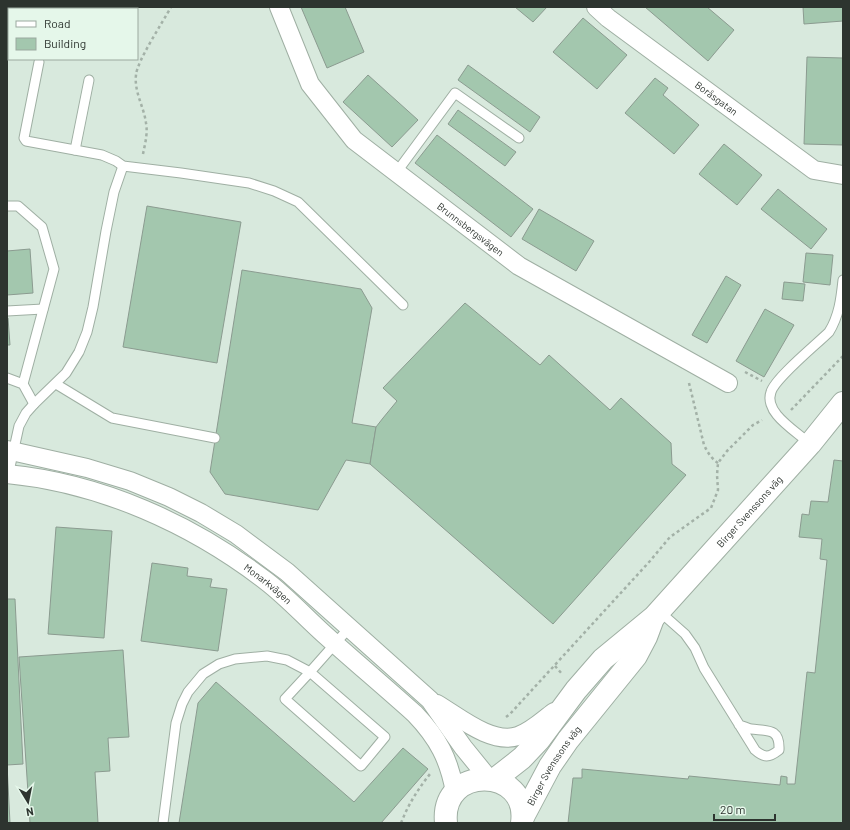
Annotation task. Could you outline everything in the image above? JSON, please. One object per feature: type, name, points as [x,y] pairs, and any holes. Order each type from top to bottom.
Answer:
[{"type":"street","name":"Brunnsbergsvägen","points":[[279,7],[310,84],[354,140],[519,266],[728,383]]},
{"type":"street","name":"Boråsgatan","points":[[596,7],[608,18],[814,170],[843,175]]},
{"type":"street","name":"Birger Svenssons väg","points":[[523,820],[522,809],[515,794],[506,786],[492,779],[522,758],[539,740],[566,703],[603,659],[656,614],[810,444],[843,403]]},
{"type":"street","name":"Monarkvägen","points":[[10,450],[87,468],[130,481],[169,497],[201,513],[236,534],[287,572],[430,700],[485,733],[500,738],[519,736],[566,703]]},
{"type":"street","name":"Monarkvägen","points":[[8,475],[51,481],[119,500],[189,531],[267,582],[428,728],[446,758],[455,792]]},
{"type":"street","name":"Birger Svenssons väg","points":[[523,820],[550,766],[568,740],[636,656],[656,614]]},
{"type":"street","name":"Monarkvägen","points":[[430,700],[463,747],[492,779]]},
{"type":"street","points":[[445,821],[450,799],[462,785],[480,779],[492,779]]},
{"type":"lane","points":[[39,62],[24,138],[26,141],[102,155],[123,166],[181,172],[249,184],[274,191],[298,202],[403,305]]},
{"type":"lane","points":[[75,150],[89,80]]},
{"type":"lane","points":[[396,172],[455,93],[519,138]]},
{"type":"lane","points":[[8,475],[10,450],[19,426],[26,413],[66,373],[79,352],[87,332],[114,192],[123,166]]},
{"type":"lane","points":[[7,206],[18,206],[42,227],[54,269],[23,384]]},
{"type":"lane","points":[[810,444],[777,415],[772,406],[770,394],[773,386],[829,332],[839,311],[843,280]]},
{"type":"lane","points":[[7,312],[43,309]]},
{"type":"lane","points":[[7,378],[23,384],[34,404]]},
{"type":"lane","points":[[56,384],[112,418],[215,438]]},
{"type":"lane","points":[[656,614],[685,634],[695,648],[704,668],[739,725],[755,750],[761,755],[768,756],[774,755],[779,750],[780,743],[777,736],[770,730],[752,729],[739,725]]},
{"type":"lane","points":[[163,823],[176,723],[182,704],[188,692],[203,674],[219,664],[235,659],[267,656],[287,660],[310,672],[385,737],[361,766],[285,699],[310,672],[336,644],[349,628]]},
{"type":"path","points":[[140,168],[147,131],[136,84],[136,74],[139,63],[171,7]]},
{"type":"path","points":[[485,733],[515,709],[650,561],[670,537],[711,508],[718,490],[718,463],[727,451],[753,425],[768,417],[788,413],[843,356]]},
{"type":"path","points":[[684,358],[704,445],[710,456],[718,463]]},
{"type":"path","points":[[401,823],[420,786],[446,758]]},
{"type":"building","points":[[301,7],[345,7],[364,52],[327,68]]},
{"type":"building","points":[[515,7],[547,7],[533,22]]},
{"type":"building","points":[[645,7],[707,7],[734,30],[708,61]]},
{"type":"building","points":[[803,7],[843,7],[843,21],[804,24]]},
{"type":"building","points":[[583,18],[627,55],[597,89],[553,52]]},
{"type":"building","points":[[807,57],[843,58],[843,145],[804,144]]},
{"type":"building","points":[[468,65],[540,117],[530,132],[458,80]]},
{"type":"building","points":[[368,75],[418,120],[392,147],[343,102]]},
{"type":"building","points":[[655,78],[668,88],[663,95],[699,125],[674,154],[625,113]]},
{"type":"building","points":[[458,110],[516,152],[505,166],[448,124]]},
{"type":"building","points":[[437,135],[533,209],[511,237],[415,163]]},
{"type":"building","points":[[724,144],[762,175],[737,205],[699,174]]},
{"type":"building","points":[[778,189],[827,229],[811,249],[761,209]]},
{"type":"building","points":[[147,206],[241,222],[217,363],[123,347]]},
{"type":"building","points":[[539,209],[594,241],[576,271],[522,239]]},
{"type":"building","points":[[30,249],[33,293],[7,295],[7,251]]},
{"type":"building","points":[[806,253],[833,255],[830,285],[803,282]]},
{"type":"building","points":[[242,270],[361,289],[372,308],[352,423],[376,427],[370,464],[346,460],[318,510],[225,494],[210,472]]},
{"type":"building","points":[[726,276],[741,285],[707,343],[692,335]]},
{"type":"building","points":[[784,282],[805,284],[803,301],[782,299]]},
{"type":"building","points":[[465,303],[540,365],[549,355],[610,410],[621,398],[671,443],[672,464],[686,475],[553,624],[370,464],[376,427],[397,401],[383,388]]},
{"type":"building","points":[[765,309],[794,325],[764,377],[736,361]]},
{"type":"building","points":[[8,318],[10,345],[7,345]]},
{"type":"building","points":[[834,460],[843,461],[843,823],[568,823],[573,778],[582,778],[582,769],[688,779],[689,776],[780,785],[781,776],[787,777],[787,784],[795,784],[807,672],[815,673],[827,560],[820,559],[822,539],[799,537],[802,514],[809,515],[811,501],[828,502]]},
{"type":"building","points":[[56,527],[112,531],[104,638],[48,634]]},
{"type":"building","points":[[152,563],[188,568],[187,576],[212,579],[210,587],[227,589],[218,651],[141,641]]},
{"type":"building","points":[[7,599],[15,599],[23,764],[7,765]]},
{"type":"building","points":[[123,650],[129,737],[108,738],[110,771],[95,772],[98,823],[30,823],[19,657]]},
{"type":"building","points":[[216,682],[354,802],[403,748],[428,769],[381,823],[179,823],[198,703]]},
{"type":"building","points":[[7,765],[10,823],[7,823]]}]
